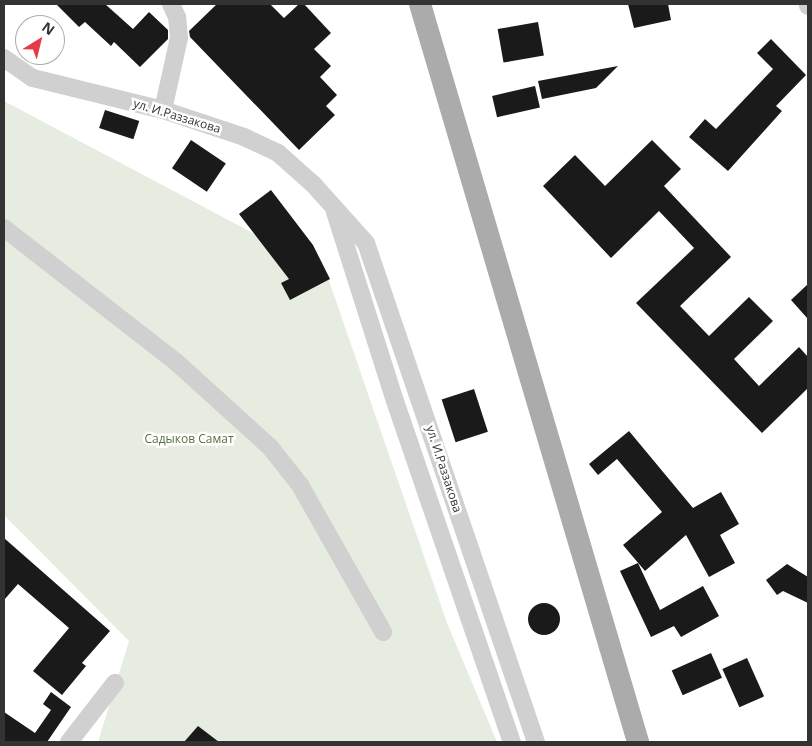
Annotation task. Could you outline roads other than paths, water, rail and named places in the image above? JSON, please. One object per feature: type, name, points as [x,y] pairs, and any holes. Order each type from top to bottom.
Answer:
[{"type":"main road","points":[[420,4],[638,742]]},
{"type":"street","points":[[162,110],[179,38],[172,4]]},
{"type":"street","name":"ул. И.Раззакова","points":[[4,58],[33,78],[162,110],[244,137],[278,153],[334,206],[366,243],[536,742]]},
{"type":"street","name":"ул. И.Раззакова","points":[[334,206],[395,401],[512,742]]},
{"type":"street","points":[[4,228],[175,361],[270,447],[300,484],[382,632]]},
{"type":"street","points":[[69,742],[115,683]]},
{"type":"park label","name":"Садыков Самат","points":[[189,439]]}]
